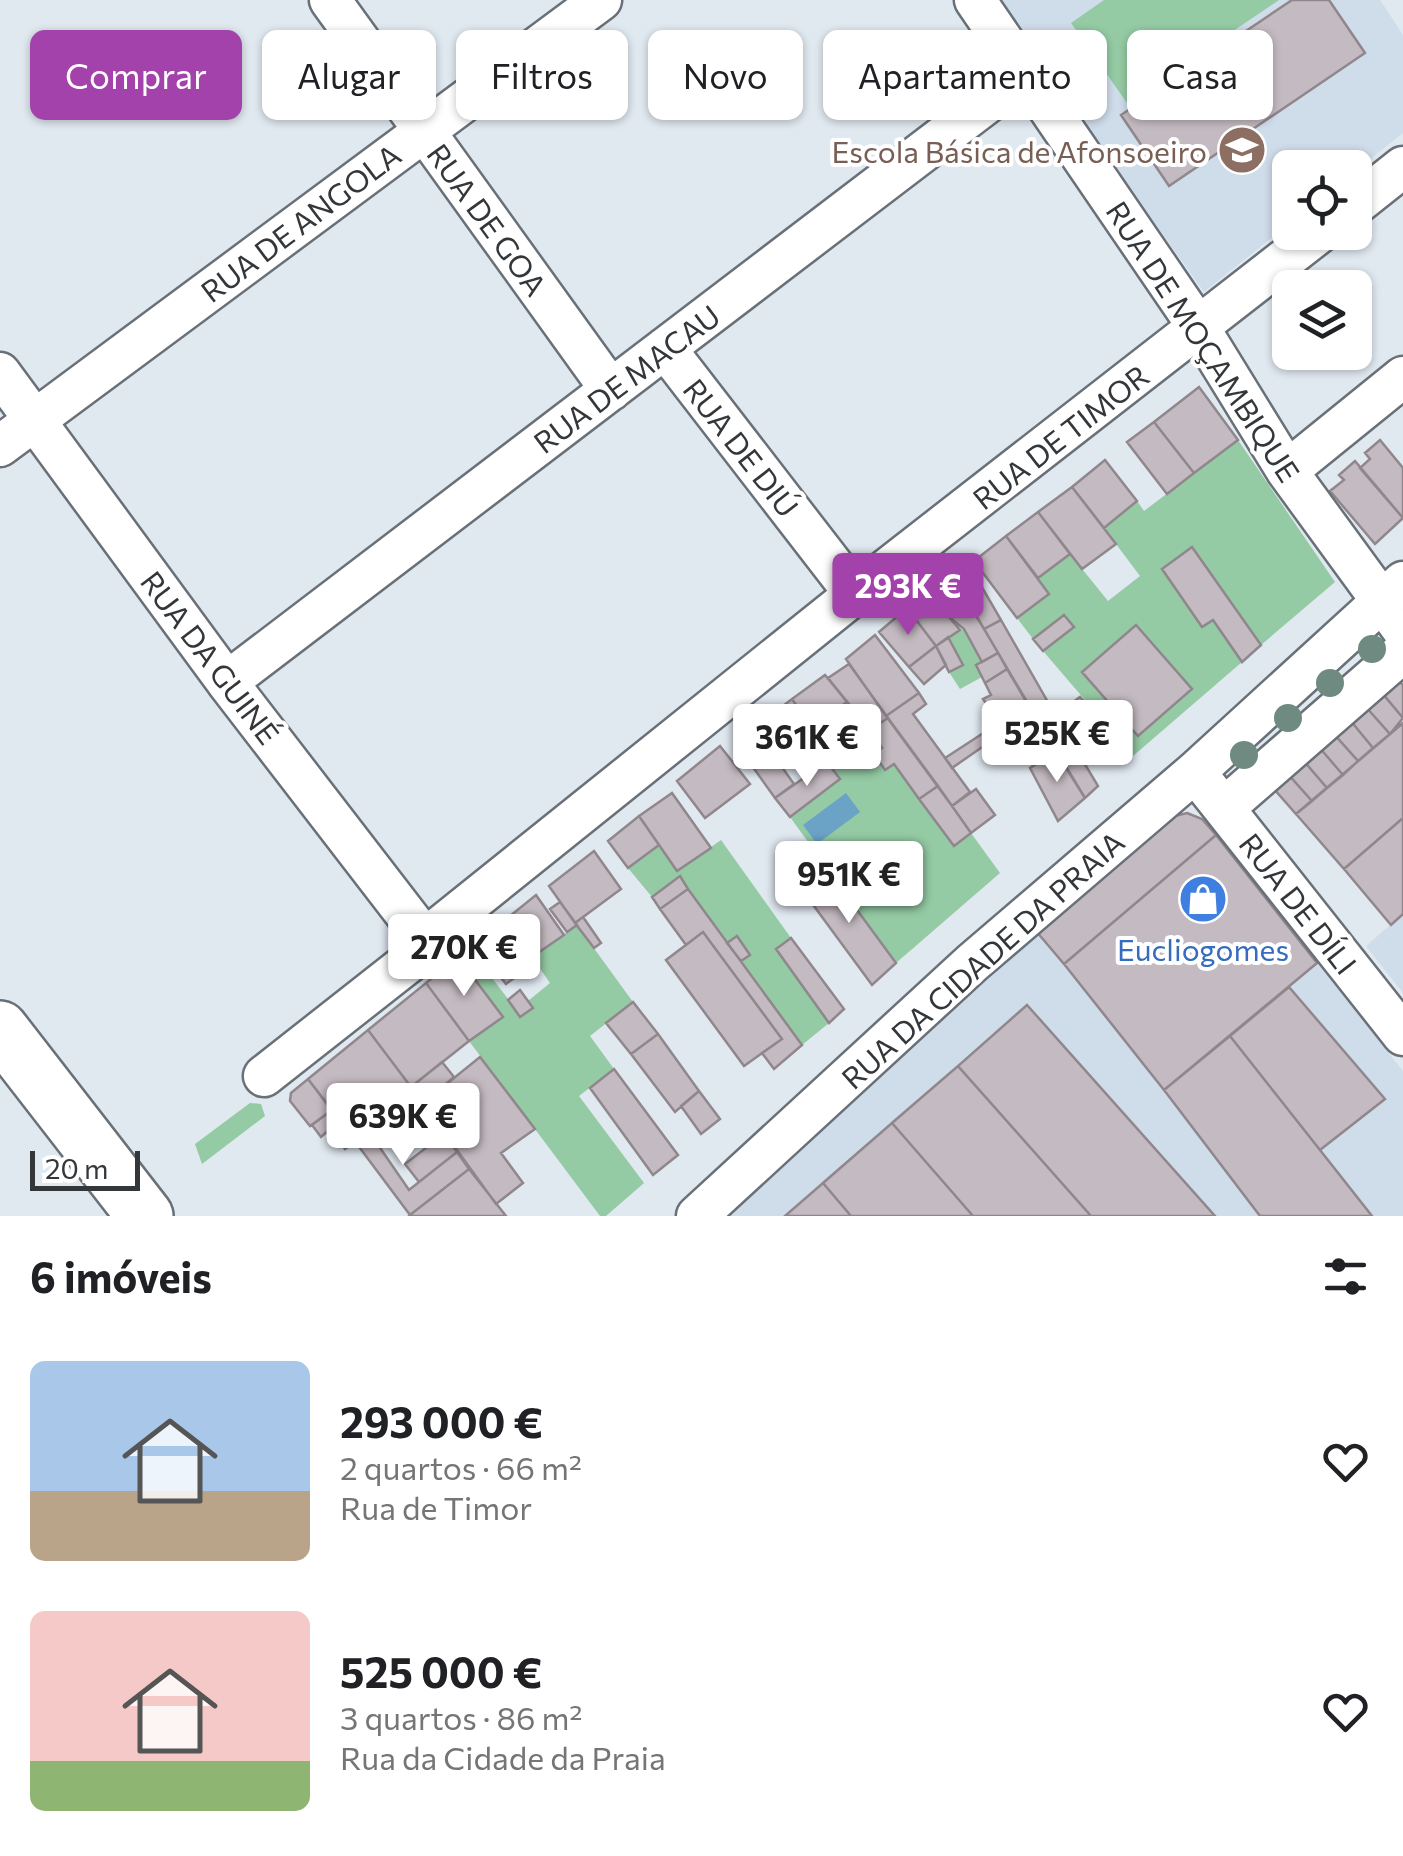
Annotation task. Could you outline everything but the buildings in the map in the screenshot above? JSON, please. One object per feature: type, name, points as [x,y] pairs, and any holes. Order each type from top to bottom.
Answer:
[{"type":"main road","points":[[0,1030],[145,1216]]},
{"type":"street","name":"RUA DE GOA","points":[[330,0],[611,390]]},
{"type":"street","name":"RUA DE ANGOLA","points":[[0,446],[600,0]]},
{"type":"street","name":"RUA DE MOÇAMBIQUE","points":[[975,0],[995,30]]},
{"type":"street","name":"RUA DE MACAU","points":[[227,682],[965,120]]},
{"type":"street","name":"RUA DE MOÇAMBIQUE","points":[[1056,120],[1198,328],[1288,471],[1396,604]]},
{"type":"street","points":[[1372,192],[1403,168]]},
{"type":"street","name":"RUA DE TIMOR","points":[[264,1076],[410,962],[425,939],[855,594],[1297,250]]},
{"type":"street","name":"RUA DE DIÚ","points":[[666,348],[855,594]]},
{"type":"street","name":"RUA DA GUINÉ","points":[[0,373],[227,682],[425,939]]},
{"type":"street","points":[[1288,471],[1403,377]]},
{"type":"street","name":"RUA DA CIDADE DA PRAIA","points":[[696,1216],[972,963],[1396,604]]},
{"type":"street","points":[[1224,808],[1403,652]]},
{"type":"street","name":"RUA DE DÍLI","points":[[1195,772],[1403,1035]]},
{"type":"shaded area","name":"Escola Básica de Afonsoeiro","points":[[996,0],[1380,0],[1403,35],[1403,133],[1372,158],[1372,150],[1272,150],[1272,237],[1204,292],[1081,120],[1107,120],[1107,30],[1017,30]]},
{"type":"shaded area","points":[[1403,914],[1403,993],[1366,946]]},
{"type":"shaded area","points":[[1036,931],[1163,1089],[1317,963],[1403,1071],[1403,1216],[725,1216]]},
{"type":"green space","points":[[1104,0],[1279,0],[1235,30],[1127,30],[1127,103],[1107,74],[1107,30],[1076,30],[1071,23]]},
{"type":"green space","points":[[1238,440],[1335,582],[1261,645],[1193,547],[1163,568],[1202,627],[1213,620],[1242,662],[1133,756],[1043,651],[1074,628],[1065,616],[1033,639],[1017,618],[1048,594],[1038,578],[1070,554],[1108,601],[1140,576],[1104,528],[1137,501],[1144,511]],"holes":[[[1136,625],[1192,689],[1139,736],[1082,672]]]},
{"type":"green space","points":[[964,629],[982,662],[976,666],[982,677],[960,689],[949,672],[962,664],[948,637]]},
{"type":"green space","points":[[847,702],[882,748],[874,755],[885,770],[894,764],[953,845],[971,833],[1000,873],[896,963],[790,817],[839,780],[827,762],[841,751],[836,743],[843,737],[828,716]]},
{"type":"green space","points":[[721,840],[791,938],[777,950],[829,1023],[802,1045],[741,961],[750,955],[737,936],[727,943],[680,876],[652,897],[628,868],[659,845],[677,871]]},
{"type":"green space","points":[[577,925],[633,1002],[590,1036],[614,1069],[579,1096],[644,1183],[606,1216],[600,1216],[469,1041],[503,1016],[458,957],[470,949],[521,1016],[533,1008],[528,1001],[550,983],[532,957]]},
{"type":"green space","points":[[250,1103],[261,1104],[265,1116],[202,1164],[195,1144]]},
{"type":"water","points":[[846,793],[860,812],[817,844],[803,825]]},
{"type":"place","name":"Escola Básica de Afonsoeiro","points":[[1242,150]]},
{"type":"place","name":"Eucliogomes","points":[[1203,899]]}]
